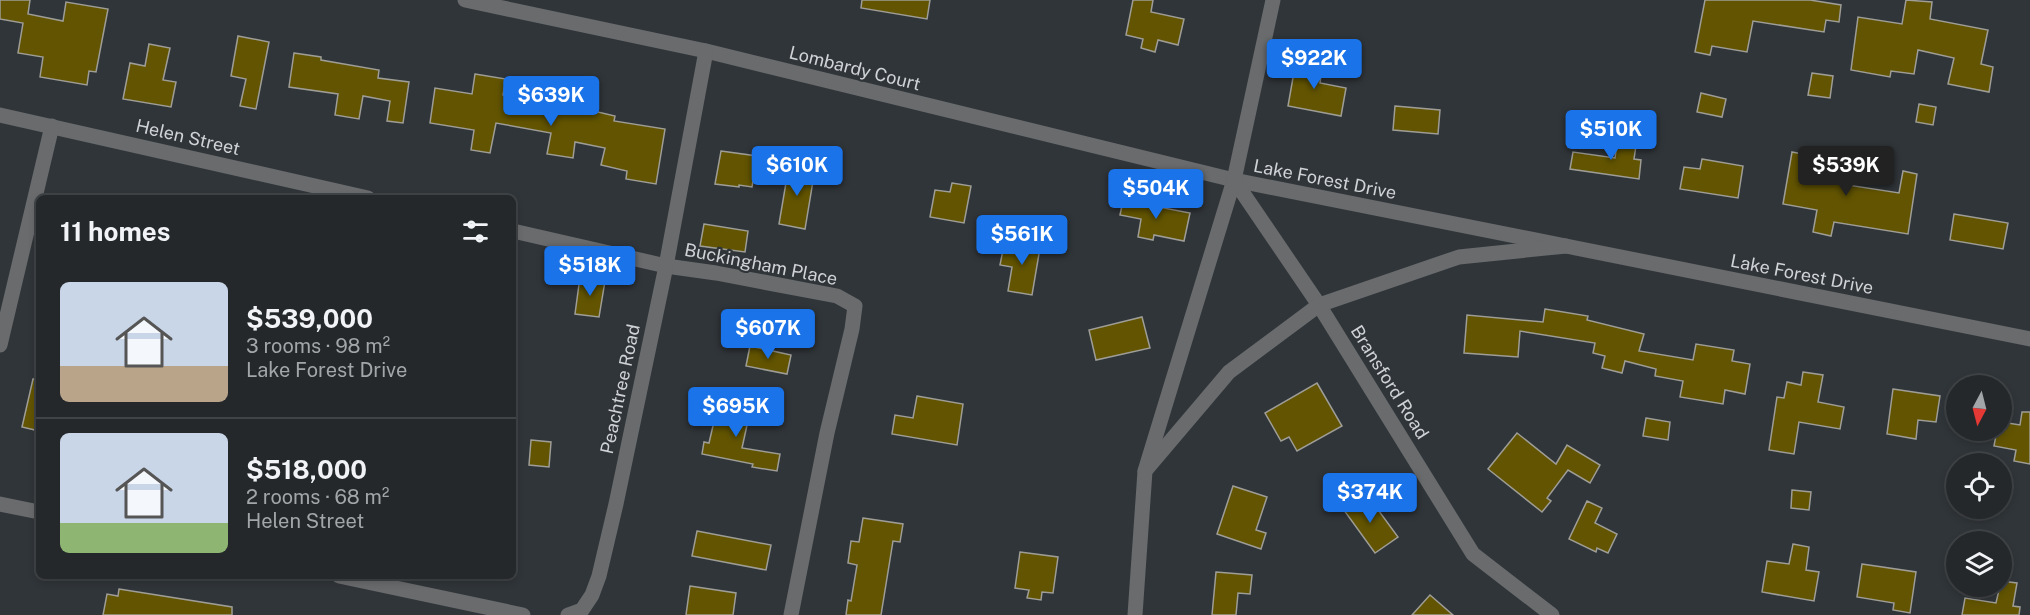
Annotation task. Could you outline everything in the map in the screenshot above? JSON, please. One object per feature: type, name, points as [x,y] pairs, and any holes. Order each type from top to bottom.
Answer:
[{"type":"street","name":"Lombardy Court","points":[[465,0],[706,51],[1234,180]]},
{"type":"street","points":[[1234,180],[1273,0]]},
{"type":"street","name":"Peachtree Road","points":[[568,615],[582,610],[592,595],[599,576],[666,266],[706,51]]},
{"type":"street","name":"Helen Street","points":[[0,115],[355,195]]},
{"type":"street","points":[[0,345],[52,126]]},
{"type":"street","name":"Lake Forest Drive","points":[[1135,615],[1145,471],[1234,180],[2030,339]]},
{"type":"street","name":"Bransford Road","points":[[1234,180],[1320,305],[1473,555],[1552,615]]},
{"type":"street","points":[[516,232],[666,266]]},
{"type":"street","name":"Lake Forest Drive","points":[[1145,471],[1229,372],[1320,305],[1459,257],[1566,246]]},
{"type":"street","name":"Buckingham Place","points":[[666,266],[837,296],[855,306],[791,615]]},
{"type":"street","points":[[0,504],[36,511]]},
{"type":"street","points":[[353,579],[523,615]]},
{"type":"building","points":[[0,0],[30,0],[28,14],[63,21],[66,2],[108,9],[96,72],[89,71],[87,85],[40,77],[43,57],[18,53],[23,23],[0,19]]},
{"type":"building","points":[[862,0],[930,0],[927,19],[861,8]]},
{"type":"building","points":[[1133,0],[1153,0],[1151,12],[1184,19],[1178,45],[1158,40],[1155,52],[1141,48],[1143,39],[1126,35]]},
{"type":"building","points":[[1705,0],[1810,0],[1841,5],[1839,22],[1826,20],[1824,32],[1753,21],[1747,52],[1712,46],[1710,55],[1695,52]]},
{"type":"building","points":[[1906,0],[1932,2],[1930,19],[1988,30],[1981,64],[1993,67],[1989,92],[1948,84],[1954,58],[1918,50],[1914,74],[1891,71],[1890,77],[1851,70],[1858,17],[1902,24]]},
{"type":"building","points":[[238,36],[269,42],[256,109],[240,106],[246,79],[231,76]]},
{"type":"building","points":[[149,44],[170,48],[163,80],[176,82],[171,107],[123,99],[130,63],[145,66]]},
{"type":"building","points":[[294,53],[379,70],[378,78],[409,82],[403,123],[387,121],[390,101],[363,96],[359,119],[335,115],[338,94],[289,87]]},
{"type":"building","points":[[1297,55],[1317,58],[1315,69],[1322,70],[1320,83],[1346,88],[1341,116],[1288,106]]},
{"type":"building","points":[[1812,73],[1833,76],[1830,98],[1808,95]]},
{"type":"building","points":[[475,74],[506,79],[503,95],[581,108],[615,116],[614,121],[665,129],[656,184],[626,179],[627,171],[601,165],[605,148],[575,142],[573,158],[547,154],[551,133],[496,123],[490,153],[471,150],[474,130],[430,123],[435,88],[472,94]]},
{"type":"building","points":[[1701,93],[1726,99],[1722,117],[1697,112]]},
{"type":"building","points":[[1919,104],[1936,107],[1933,125],[1916,122]]},
{"type":"building","points":[[1395,106],[1440,110],[1438,134],[1393,130]]},
{"type":"building","points":[[1618,136],[1637,139],[1634,159],[1641,160],[1639,179],[1570,169],[1573,152],[1615,158]]},
{"type":"building","points":[[721,151],[757,156],[752,187],[715,184]]},
{"type":"building","points":[[1792,152],[1845,162],[1841,184],[1899,193],[1903,171],[1917,174],[1908,234],[1834,222],[1831,236],[1813,232],[1817,210],[1783,204]]},
{"type":"building","points":[[1702,159],[1743,166],[1738,198],[1680,189],[1684,167],[1700,169]]},
{"type":"building","points":[[789,165],[815,169],[805,229],[779,224]]},
{"type":"building","points":[[952,183],[971,186],[964,223],[930,217],[935,190],[950,192]]},
{"type":"building","points":[[1124,196],[1144,200],[1143,204],[1190,213],[1184,241],[1154,235],[1153,240],[1138,237],[1141,219],[1120,215]]},
{"type":"building","points":[[1954,214],[2008,223],[2003,249],[1950,240]]},
{"type":"building","points":[[704,224],[748,231],[745,252],[700,246]]},
{"type":"building","points":[[1025,239],[1041,242],[1032,295],[1008,291],[1012,267],[1000,265],[1004,245],[1023,249]]},
{"type":"building","points":[[580,277],[605,281],[599,317],[575,314]]},
{"type":"building","points":[[1545,309],[1588,316],[1587,320],[1644,334],[1639,351],[1693,360],[1696,344],[1734,350],[1732,361],[1750,364],[1745,394],[1725,390],[1723,404],[1680,397],[1683,381],[1655,376],[1656,369],[1625,361],[1622,373],[1602,368],[1605,356],[1593,353],[1595,343],[1520,331],[1518,357],[1464,353],[1467,315],[1543,322]]},
{"type":"building","points":[[1142,317],[1150,348],[1096,360],[1089,330]]},
{"type":"building","points":[[750,346],[791,355],[787,374],[746,366]]},
{"type":"building","points":[[1803,372],[1823,375],[1818,402],[1844,407],[1840,429],[1799,422],[1794,454],[1769,450],[1777,397],[1784,398],[1787,382],[1801,385]]},
{"type":"building","points":[[33,379],[36,379],[36,430],[22,427]]},
{"type":"building","points":[[1317,383],[1342,426],[1297,451],[1289,437],[1281,441],[1265,413]]},
{"type":"building","points":[[1893,389],[1940,396],[1936,422],[1918,420],[1916,439],[1887,434]]},
{"type":"building","points":[[917,396],[963,404],[957,445],[892,434],[895,415],[913,418]]},
{"type":"building","points":[[719,400],[751,407],[742,448],[780,454],[777,471],[702,454],[704,442],[709,443]]},
{"type":"building","points":[[2022,412],[2030,412],[2030,464],[2014,461],[2016,450],[1994,446],[1995,441],[2012,441],[2012,424],[2020,425]]},
{"type":"building","points":[[1646,418],[1670,422],[1668,440],[1643,436]]},
{"type":"building","points":[[1517,433],[1556,464],[1567,445],[1600,465],[1590,483],[1568,470],[1547,498],[1551,501],[1542,512],[1488,469]]},
{"type":"building","points":[[531,440],[551,442],[549,467],[529,465]]},
{"type":"building","points":[[1233,486],[1267,497],[1256,530],[1266,533],[1261,549],[1217,534]]},
{"type":"building","points":[[1792,490],[1811,492],[1809,510],[1791,508]]},
{"type":"building","points":[[1357,494],[1370,511],[1376,507],[1398,537],[1375,553],[1341,506]]},
{"type":"building","points":[[1587,501],[1602,508],[1595,523],[1617,534],[1608,553],[1597,548],[1596,552],[1569,539]]},
{"type":"building","points":[[863,518],[903,524],[900,542],[893,541],[881,615],[846,615],[848,600],[851,601],[857,565],[848,563],[851,541],[859,542]]},
{"type":"building","points":[[697,531],[771,545],[766,570],[692,556]]},
{"type":"building","points":[[1793,544],[1809,547],[1806,570],[1819,572],[1814,601],[1762,592],[1767,561],[1789,564]]},
{"type":"building","points":[[1020,552],[1058,557],[1053,593],[1042,592],[1041,600],[1027,598],[1029,590],[1015,588]]},
{"type":"building","points":[[1862,564],[1916,572],[1910,613],[1893,610],[1894,603],[1857,597]]},
{"type":"building","points":[[1216,572],[1252,575],[1250,594],[1238,593],[1236,615],[1212,615]]},
{"type":"building","points":[[2012,582],[2017,583],[2013,606],[2020,607],[2019,615],[1962,615],[1965,598],[1996,603],[1997,597],[2012,597]]},
{"type":"building","points":[[690,586],[736,593],[733,615],[686,615]]},
{"type":"building","points":[[119,589],[232,607],[232,615],[103,615],[107,594],[118,596]]},
{"type":"building","points":[[1430,595],[1453,615],[1412,615]]}]
